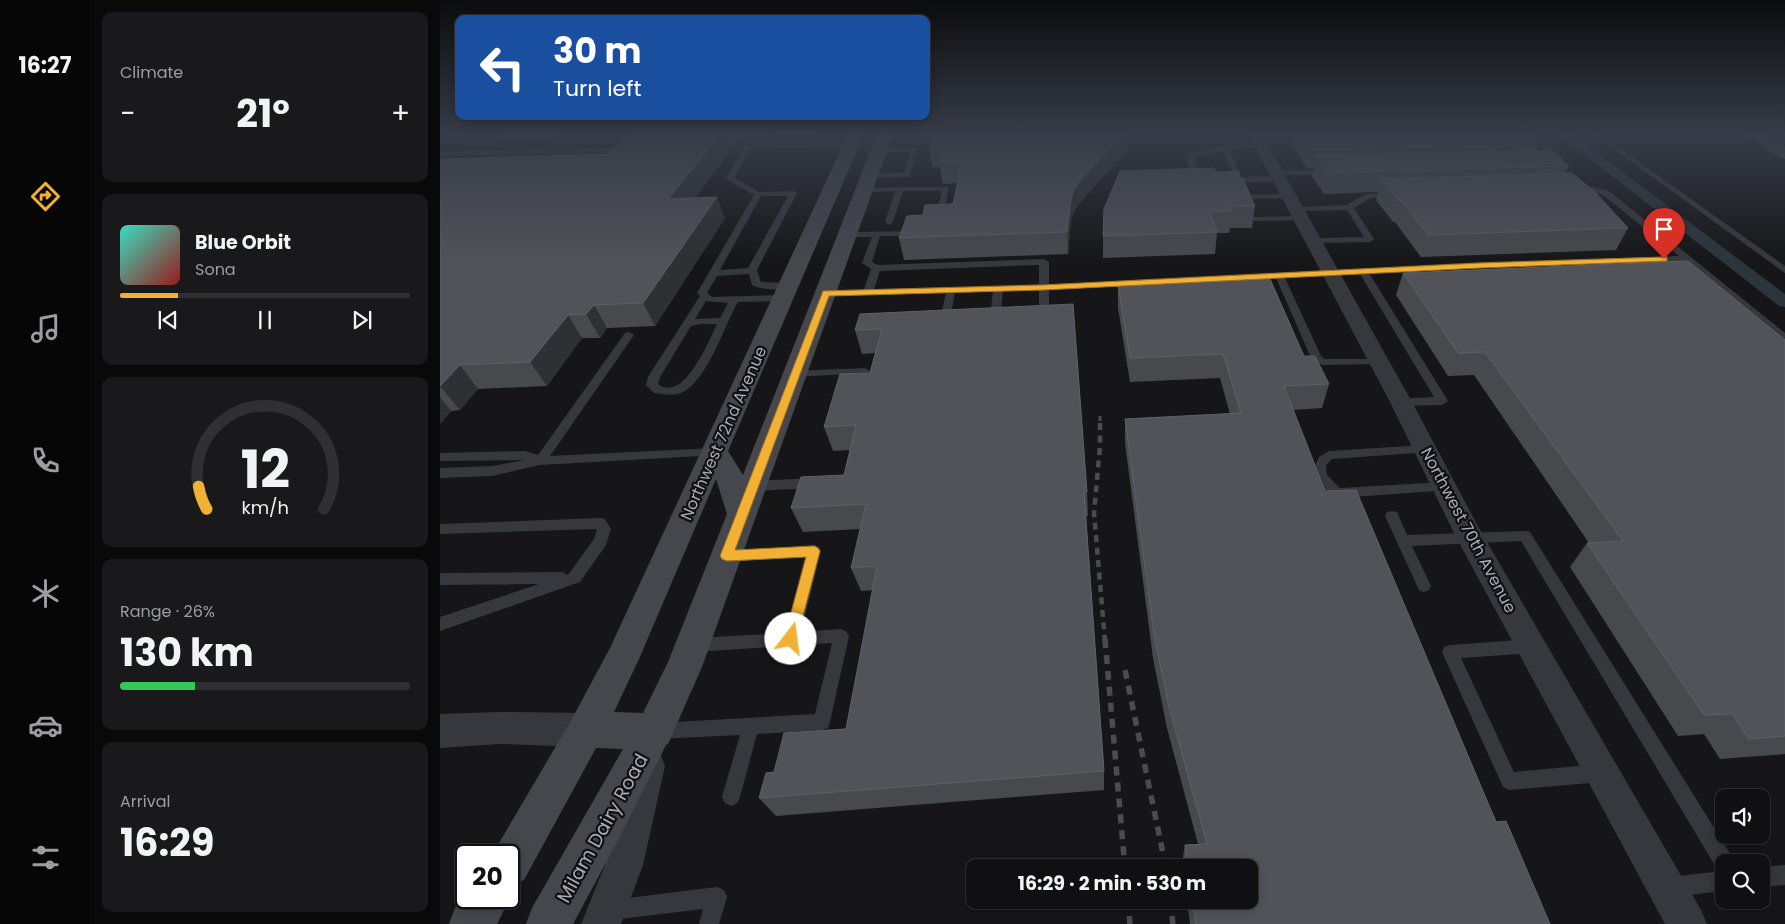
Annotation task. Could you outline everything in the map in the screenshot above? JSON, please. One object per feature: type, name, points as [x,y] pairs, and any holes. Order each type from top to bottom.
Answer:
[{"type":"main road","name":"Northwest 72nd Avenue","points":[[586,730],[622,659],[837,177]]},
{"type":"main road","points":[[520,846],[586,730],[654,731],[694,645],[869,177]]},
{"type":"main road","points":[[786,293],[826,293]]},
{"type":"main road","points":[[714,452],[725,466],[735,485],[742,514]]},
{"type":"main road","name":"Milam Dairy Road","points":[[548,924],[654,731]]},
{"type":"main road","points":[[471,924],[481,909]]},
{"type":"street","name":"Northwest 70th Avenue","points":[[1278,177],[1401,402],[1470,537],[1687,924]]},
{"type":"street","points":[[440,731],[500,728],[586,730]]},
{"type":"street","points":[[604,917],[624,864],[654,731]]},
{"type":"lane","points":[[730,177],[758,194],[793,193],[752,272],[757,285],[786,293]]},
{"type":"lane","points":[[889,177],[900,189],[946,188],[939,220]]},
{"type":"lane","points":[[1215,177],[1238,178],[1288,195],[1349,207],[1369,196],[1408,195]]},
{"type":"lane","points":[[1253,219],[1288,195],[1324,177]]},
{"type":"lane","points":[[1656,177],[1785,270]]},
{"type":"lane","points":[[889,222],[900,189]]},
{"type":"lane","points":[[1564,190],[1594,189],[1606,193],[1785,338]]},
{"type":"lane","points":[[735,300],[722,321],[699,369],[687,385],[678,390],[658,390],[652,385],[654,377],[704,297],[703,289],[758,194]]},
{"type":"lane","points":[[1242,197],[1288,195]]},
{"type":"lane","points":[[1315,242],[1370,239],[1349,207]]},
{"type":"lane","points":[[847,235],[919,233]]},
{"type":"lane","points":[[877,234],[867,264],[876,268],[1044,262],[1044,315],[1024,316]]},
{"type":"lane","points":[[826,293],[998,289],[1363,271],[1617,260],[1687,259]]},
{"type":"lane","points":[[868,293],[876,268]]},
{"type":"lane","points":[[1363,271],[1442,401],[1401,402]]},
{"type":"lane","points":[[712,273],[752,272]]},
{"type":"lane","points":[[1279,275],[1316,358],[1322,362],[1378,361]]},
{"type":"lane","points":[[995,317],[998,289]]},
{"type":"lane","points":[[945,319],[951,290]]},
{"type":"lane","points":[[704,297],[735,300],[786,293]]},
{"type":"lane","points":[[689,323],[722,321]]},
{"type":"lane","points":[[540,461],[629,335]]},
{"type":"lane","points":[[794,374],[865,371]]},
{"type":"lane","points":[[1425,449],[1329,455],[1321,460],[1318,466],[1322,478],[1338,493],[1445,487]]},
{"type":"lane","points":[[440,474],[492,471],[540,461],[714,452]]},
{"type":"lane","points":[[440,457],[525,455],[540,461]]},
{"type":"lane","points":[[753,486],[823,482]]},
{"type":"lane","points":[[1392,516],[1424,586]]},
{"type":"lane","points":[[440,529],[600,523],[604,529],[601,541],[575,578],[440,624]]},
{"type":"lane","points":[[1403,541],[1525,536],[1719,854]]},
{"type":"lane","points":[[727,556],[814,551],[791,639]]},
{"type":"lane","points":[[440,579],[575,578]]},
{"type":"lane","points":[[654,731],[822,722],[841,636],[694,645]]},
{"type":"lane","points":[[1532,646],[1450,652],[1509,781],[1603,773]]},
{"type":"lane","points":[[731,797],[751,726]]},
{"type":"lane","points":[[1770,876],[1785,875]]},
{"type":"lane","points":[[1667,887],[1715,882]]},
{"type":"lane","points":[[604,917],[717,897],[709,924]]},
{"type":"building","points":[[440,177],[686,177],[668,199],[717,197],[643,303],[594,305],[586,314],[568,315],[530,362],[460,365],[440,386]]},
{"type":"building","points":[[959,177],[1083,177],[1074,189],[1071,199],[1067,232],[899,238],[907,216],[923,215],[925,205],[953,204]]},
{"type":"building","points":[[1117,177],[1239,177],[1243,179],[1255,206],[1230,207],[1232,211],[1210,212],[1217,232],[1103,236],[1104,209]]},
{"type":"building","points":[[1577,177],[1595,192],[1628,228],[1428,235],[1382,179]]},
{"type":"building","points":[[1688,261],[1785,340],[1785,736],[1749,739],[1732,714],[1704,715],[1587,543],[1623,541],[1485,352],[1458,353],[1403,273]]},
{"type":"building","points":[[1270,279],[1304,356],[1315,356],[1329,384],[1284,386],[1325,491],[1356,490],[1496,822],[1506,821],[1550,924],[1196,924],[1194,909],[1258,909],[1258,859],[1187,859],[1185,845],[1207,844],[1169,707],[1154,635],[1125,419],[1241,413],[1223,354],[1130,358],[1118,285]]},
{"type":"building","points":[[1073,304],[1087,492],[1084,492],[1104,771],[759,798],[766,773],[774,772],[784,733],[846,729],[877,566],[851,568],[866,504],[791,508],[801,477],[844,475],[856,425],[824,427],[840,374],[870,373],[882,329],[855,330],[860,314]]},
{"type":"waterway","points":[[1621,177],[1785,302]]},
{"type":"railway","points":[[1100,416],[1100,446],[1094,513],[1105,641]]},
{"type":"railway","points":[[1105,639],[1124,859]]},
{"type":"railway","points":[[1125,670],[1164,859]]},
{"type":"railway","points":[[1129,909],[1130,924]]},
{"type":"railway","points":[[1171,909],[1173,924]]},
{"type":"route","points":[[791,639],[814,551],[727,556],[826,293],[845,294],[1043,287],[1480,265],[1664,259]]}]
